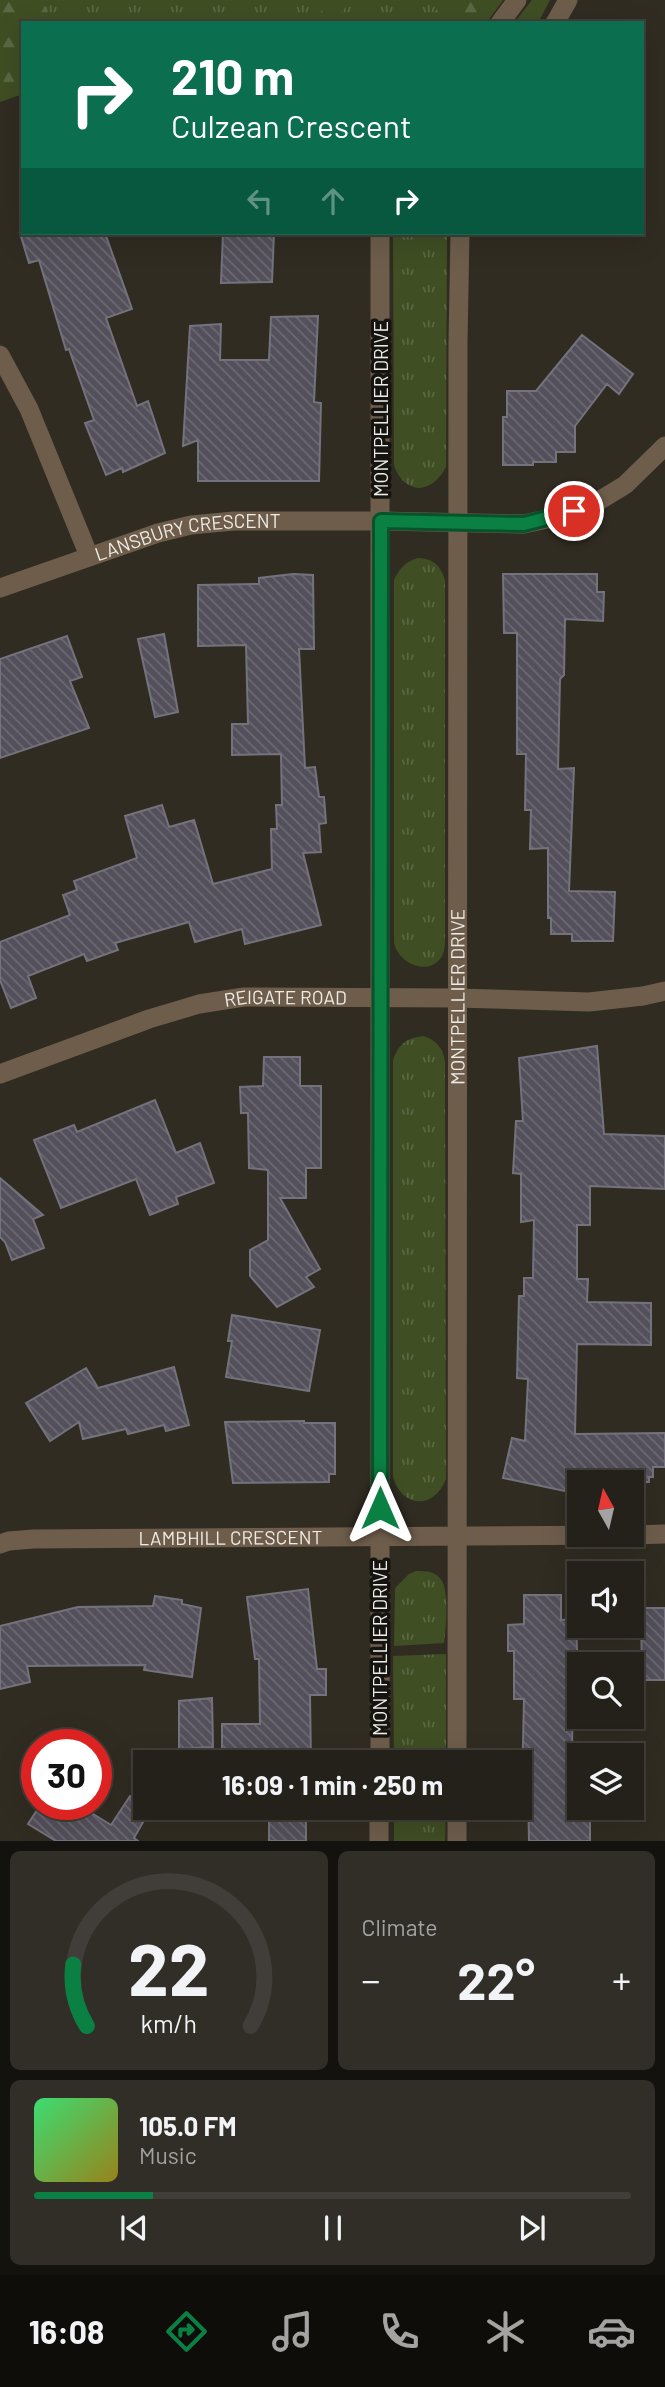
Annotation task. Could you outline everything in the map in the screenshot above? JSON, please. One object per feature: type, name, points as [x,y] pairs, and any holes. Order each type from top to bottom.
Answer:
[{"type":"street","points":[[501,21],[517,0]]},
{"type":"street","points":[[556,21],[568,0]]},
{"type":"street","name":"MONTPELLIER DRIVE","points":[[380,235],[380,1750]]},
{"type":"street","name":"MONTPELLIER DRIVE","points":[[457,1750],[460,235]]},
{"type":"street","points":[[0,355],[29,410],[89,556]]},
{"type":"street","name":"LANSBURY CRESCENT","points":[[0,588],[191,524],[234,521],[381,521],[524,524],[592,505],[625,485],[665,446]]},
{"type":"street","name":"REIGATE ROAD","points":[[0,1074],[149,1019],[199,1004],[244,997],[458,998],[589,1002],[665,991]]},
{"type":"street","name":"LAMBHILL CRESCENT","points":[[644,1535],[665,1534]]},
{"type":"street","name":"LAMBHILL CRESCENT","points":[[0,1544],[33,1539],[567,1536]]},
{"type":"street","points":[[379,1841],[380,1820]]},
{"type":"street","points":[[457,1820],[457,1841]]},
{"type":"green space","points":[[0,0],[503,0],[487,21],[21,21],[21,95],[0,102]]},
{"type":"green space","points":[[3,0],[44,0],[48,21],[21,21],[21,80],[6,82],[0,77],[0,13]]},
{"type":"green space","points":[[332,0],[353,0],[334,19],[354,21],[312,21]]},
{"type":"green space","points":[[443,0],[503,0],[487,21],[428,21]]},
{"type":"green space","points":[[532,0],[550,0],[539,21],[516,21]]},
{"type":"green space","points":[[393,235],[447,235],[446,467],[434,482],[419,488],[405,483],[394,466]]},
{"type":"green space","points":[[418,558],[436,564],[445,580],[445,945],[442,956],[436,963],[422,967],[401,956],[394,942],[394,580],[403,566]]},
{"type":"green space","points":[[424,1036],[439,1046],[445,1063],[446,1479],[434,1496],[418,1501],[403,1495],[393,1477],[393,1060],[404,1042]]},
{"type":"green space","points":[[416,1571],[434,1573],[442,1581],[446,1594],[444,1643],[394,1646],[395,1588]]},
{"type":"green space","points":[[446,1654],[446,1750],[394,1750],[393,1656]]},
{"type":"green space","points":[[394,1820],[446,1820],[445,1841],[394,1841]]},
{"type":"building","points":[[20,233],[106,235],[132,309],[106,318],[137,406],[148,401],[165,453],[123,472],[122,468],[106,475],[85,423],[94,420],[69,349],[66,350],[39,260],[29,263]]},
{"type":"building","points":[[223,235],[274,235],[272,282],[221,283]]},
{"type":"building","points":[[318,316],[314,402],[321,403],[319,481],[198,481],[198,440],[183,446],[190,326],[221,324],[220,360],[269,360],[271,317]]},
{"type":"building","points":[[582,335],[633,374],[619,394],[607,384],[575,426],[575,452],[556,452],[556,462],[503,465],[503,417],[507,417],[507,391],[536,391]]},
{"type":"building","points":[[293,574],[313,575],[314,649],[299,649],[305,768],[315,767],[319,797],[324,797],[326,823],[319,824],[321,852],[303,853],[321,925],[245,944],[242,929],[195,942],[189,922],[115,943],[118,950],[87,961],[84,954],[28,976],[36,998],[11,1008],[0,980],[0,942],[70,915],[63,895],[77,890],[74,881],[137,858],[125,816],[162,805],[169,827],[194,820],[213,884],[272,869],[271,829],[277,829],[276,805],[282,805],[281,754],[232,755],[232,724],[248,724],[246,645],[198,646],[198,585],[259,584],[259,578]]},
{"type":"building","points":[[503,574],[597,574],[597,592],[604,592],[603,621],[565,619],[564,675],[560,679],[558,769],[574,768],[569,891],[615,892],[613,941],[572,941],[572,934],[551,934],[551,918],[548,918],[548,848],[530,849],[531,810],[525,810],[526,754],[517,754],[517,633],[504,633]]},
{"type":"building","points":[[164,634],[178,712],[155,717],[138,639]]},
{"type":"building","points":[[67,636],[82,677],[70,681],[89,728],[0,758],[0,659]]},
{"type":"building","points":[[597,1046],[604,1134],[665,1136],[665,1189],[590,1186],[590,1225],[577,1225],[577,1279],[588,1279],[587,1302],[651,1303],[651,1345],[577,1344],[575,1434],[665,1433],[665,1467],[653,1467],[653,1477],[649,1477],[649,1482],[644,1482],[644,1470],[567,1470],[567,1491],[503,1478],[512,1438],[525,1441],[528,1379],[517,1378],[519,1296],[524,1296],[524,1278],[533,1278],[534,1220],[521,1222],[521,1174],[513,1173],[516,1121],[523,1121],[519,1058]]},
{"type":"building","points":[[264,1057],[300,1057],[300,1086],[321,1086],[321,1168],[306,1168],[306,1198],[280,1198],[320,1269],[306,1277],[314,1287],[277,1307],[250,1276],[250,1250],[268,1240],[268,1170],[249,1168],[248,1113],[241,1113],[240,1087],[263,1086]]},
{"type":"building","points":[[155,1100],[176,1153],[200,1143],[214,1183],[176,1197],[178,1204],[150,1215],[136,1179],[61,1208],[34,1140],[74,1125],[77,1132]]},
{"type":"building","points":[[0,1178],[43,1215],[33,1219],[44,1248],[12,1260],[5,1242],[0,1237]]},
{"type":"building","points":[[232,1315],[320,1330],[309,1391],[226,1377],[232,1341],[228,1341]]},
{"type":"building","points":[[174,1367],[189,1425],[166,1431],[164,1425],[128,1434],[126,1429],[83,1439],[79,1422],[50,1441],[26,1403],[86,1368],[98,1388]]},
{"type":"building","points":[[225,1422],[335,1423],[335,1474],[329,1474],[329,1482],[233,1483]]},
{"type":"building","points":[[308,1589],[317,1669],[326,1669],[326,1695],[310,1695],[311,1750],[222,1750],[222,1724],[260,1724],[259,1659],[255,1659],[247,1597]]},
{"type":"building","points":[[524,1595],[561,1595],[561,1620],[567,1620],[567,1638],[577,1638],[577,1651],[567,1652],[567,1729],[572,1729],[572,1743],[567,1743],[567,1820],[590,1820],[590,1841],[529,1841],[529,1820],[532,1820],[532,1750],[523,1750],[524,1699],[514,1699],[514,1651],[508,1651],[508,1625],[524,1624]]},
{"type":"building","points":[[155,1596],[182,1600],[182,1604],[201,1608],[192,1677],[144,1670],[145,1665],[27,1666],[30,1682],[0,1689],[0,1626],[78,1607],[153,1606]]},
{"type":"building","points":[[644,1608],[665,1608],[665,1680],[644,1680],[644,1652],[642,1652]]},
{"type":"building","points":[[212,1698],[213,1747],[179,1749],[179,1701]]},
{"type":"building","points":[[130,1796],[133,1798],[133,1820],[144,1820],[134,1838],[138,1841],[56,1841],[28,1824],[31,1820],[103,1820],[111,1825]]},
{"type":"building","points":[[269,1820],[306,1820],[306,1841],[269,1841]]},
{"type":"route","points":[[380,1508],[381,521],[524,524],[574,511]]}]
